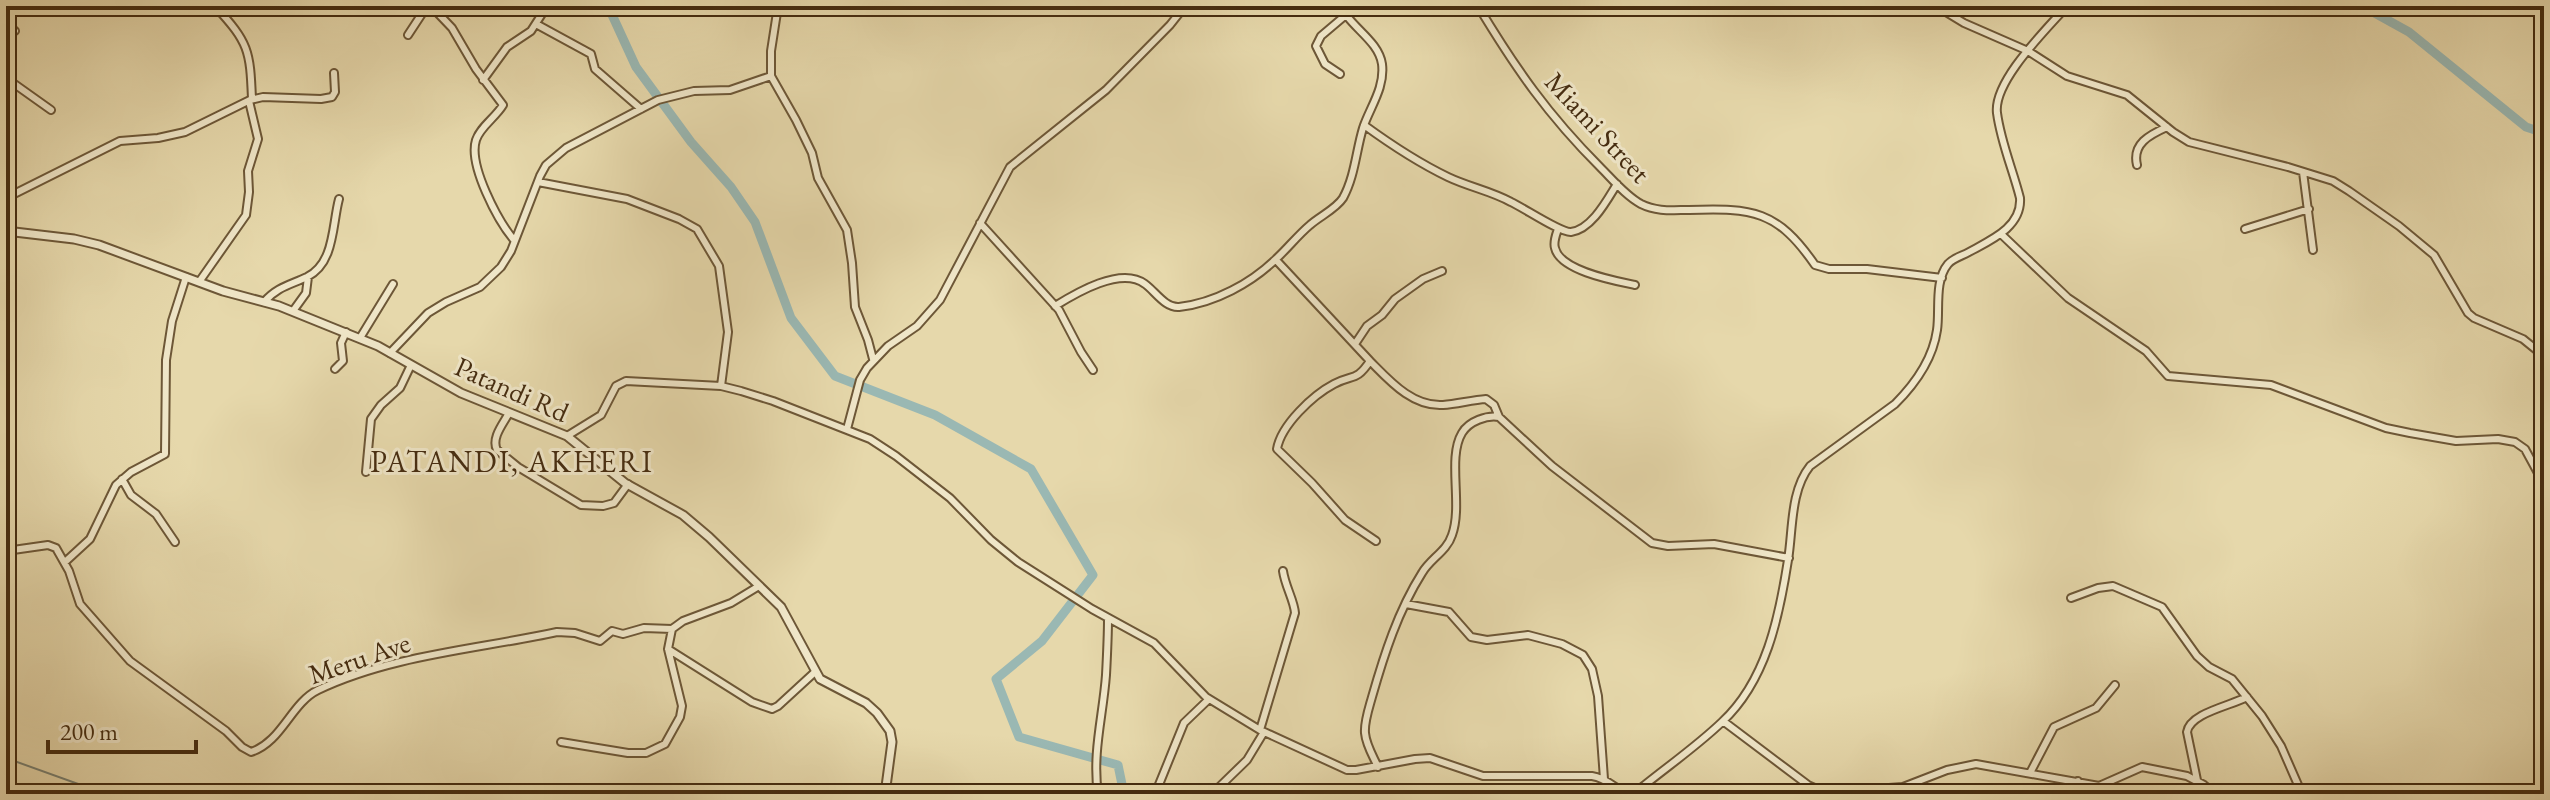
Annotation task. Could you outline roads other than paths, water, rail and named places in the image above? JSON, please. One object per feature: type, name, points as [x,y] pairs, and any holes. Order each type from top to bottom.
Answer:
[{"type":"street","points":[[199,282],[246,215],[248,171],[258,139],[251,100],[248,50],[239,34],[215,6]]},
{"type":"street","points":[[408,35],[429,6],[452,28],[483,80],[503,106],[476,139],[477,163],[497,218],[514,240]]},
{"type":"street","points":[[483,80],[507,47],[526,36],[547,6]]},
{"type":"street","points":[[778,6],[771,51],[771,76],[812,153],[821,185],[847,230],[855,307],[873,360]]},
{"type":"street","points":[[847,429],[860,380],[873,360],[917,326],[940,300],[1013,163],[1106,90],[1185,6]]},
{"type":"street","points":[[1340,74],[1325,64],[1316,46],[1321,36],[1354,6]]},
{"type":"street","name":"Miami Street","points":[[1478,6],[1546,110],[1637,202],[1667,210],[1728,209],[1764,216],[1782,226],[1815,265],[1822,268],[1875,269],[1942,278]]},
{"type":"street","points":[[1936,6],[1964,23],[2028,51],[2072,79],[2127,95],[2189,142],[2333,181],[2390,219],[2434,255],[2474,318],[2523,339],[2544,356]]},
{"type":"street","points":[[567,436],[601,415],[616,386],[626,381],[721,386],[773,401],[870,439],[950,498],[991,540],[1018,562],[1154,643],[1209,699],[1262,731],[1347,770],[1430,758],[1483,776],[1592,776],[1604,779],[1623,793],[1632,794],[1723,721],[1747,691],[1763,663],[1777,615],[1789,558],[1795,504],[1807,468],[1895,404],[1907,391],[1933,348],[1942,278],[1950,262],[2001,234],[2014,222],[2021,205],[2001,134],[1997,100],[2028,51],[2067,6]]},
{"type":"street","points":[[1055,306],[1086,287],[1131,278],[1145,283],[1167,303],[1180,307],[1225,295],[1276,260],[1297,236],[1343,199],[1355,168],[1364,125],[1377,98],[1382,62],[1370,40],[1347,14]]},
{"type":"street","points":[[6,24],[15,31]]},
{"type":"street","points":[[536,24],[591,54],[595,69],[641,109]]},
{"type":"street","points":[[6,198],[120,141],[185,132],[251,100],[332,97],[335,92],[334,73]]},
{"type":"street","points":[[390,353],[428,313],[484,283],[507,260],[546,165],[566,148],[665,98],[694,91],[730,90],[771,76]]},
{"type":"street","points":[[6,78],[51,110]]},
{"type":"street","points":[[1364,125],[1450,178],[1508,200],[1558,229],[1569,232],[1584,226],[1604,205],[1617,184]]},
{"type":"street","points":[[2137,165],[2135,156],[2140,144],[2151,134],[2167,127]]},
{"type":"street","points":[[2303,172],[2313,250]]},
{"type":"street","points":[[538,182],[627,199],[697,229],[719,266],[728,332],[721,386]]},
{"type":"street","points":[[264,302],[278,289],[308,277],[328,255],[339,199]]},
{"type":"street","points":[[2245,229],[2309,209]]},
{"type":"street","points":[[980,223],[1055,306],[1093,370]]},
{"type":"street","points":[[1558,229],[1554,246],[1560,257],[1580,270],[1635,285]]},
{"type":"street","name":"Patandi Rd","points":[[6,231],[99,245],[199,282],[293,311],[360,338],[461,393],[567,436],[628,484],[683,515],[781,607],[815,672],[877,713],[890,731],[892,742],[885,794]]},
{"type":"street","points":[[2001,234],[2068,298],[2141,347],[2168,376],[2271,385],[2386,428],[2410,433],[2456,441],[2508,440],[2525,449],[2544,484]]},
{"type":"street","points":[[1276,260],[1321,311],[1401,390],[1420,401],[1437,405],[1486,399],[1494,405],[1499,417],[1552,466],[1652,543],[1668,546],[1714,544],[1789,558]]},
{"type":"street","points":[[1355,344],[1367,326],[1382,315],[1395,299],[1423,279],[1442,271]]},
{"type":"street","points":[[6,551],[50,545],[56,548],[65,562],[97,529],[112,490],[122,479],[165,454],[166,360],[172,321],[186,277]]},
{"type":"street","points":[[293,311],[306,293],[308,277]]},
{"type":"street","points":[[360,338],[393,284]]},
{"type":"street","points":[[335,369],[343,361],[341,343],[346,332]]},
{"type":"street","points":[[1370,361],[1356,377],[1335,383],[1297,414],[1283,432],[1277,447],[1279,453],[1316,487],[1345,520],[1376,541]]},
{"type":"street","points":[[366,472],[371,419],[400,388],[411,365]]},
{"type":"street","points":[[509,413],[496,438],[495,448],[563,496],[581,505],[603,506],[615,502],[628,484]]},
{"type":"street","points":[[1378,767],[1365,736],[1365,725],[1383,658],[1423,571],[1446,547],[1454,532],[1456,461],[1462,432],[1474,422],[1499,417]]},
{"type":"street","points":[[2534,464],[2544,452]]},
{"type":"street","points":[[122,479],[131,495],[156,514],[175,542]]},
{"type":"street","name":"Meru Ave","points":[[65,562],[80,604],[130,661],[226,731],[248,751],[257,750],[274,736],[311,694],[361,673],[557,632],[575,633],[600,641],[612,631],[623,634],[644,628],[672,629]]},
{"type":"street","points":[[1212,794],[1247,760],[1262,731],[1295,613],[1283,571]]},
{"type":"street","points":[[561,742],[628,753],[646,753],[665,744],[680,717],[682,706],[668,649],[672,629],[683,621],[731,603],[759,586]]},
{"type":"street","points":[[2071,598],[2113,586],[2159,604],[2197,656],[2209,667],[2232,679],[2247,697],[2281,746],[2302,794]]},
{"type":"street","points":[[1406,604],[1449,612],[1471,637],[1487,640],[1528,635],[1568,646],[1583,655],[1591,666],[1596,684],[1604,779]]},
{"type":"street","points":[[1098,794],[1095,772],[1106,677],[1108,618]]},
{"type":"street","points":[[668,649],[752,702],[772,709],[815,672]]},
{"type":"street","points":[[2030,773],[2054,727],[2096,708],[2115,685]]},
{"type":"street","points":[[2197,780],[2188,725],[2199,716],[2247,697]]},
{"type":"street","points":[[1158,787],[1184,723],[1209,699]]},
{"type":"street","points":[[1723,721],[1808,785],[1824,792],[1903,787],[1947,770],[1976,764],[2103,785],[2142,767],[2197,780],[2215,794]]},
{"type":"street","points":[[2078,781],[2083,794]]},
{"type":"waterway","points":[[608,6],[636,67],[755,222],[791,318],[835,376],[935,415],[1031,469],[1093,575],[1042,641],[996,679],[1019,737],[1118,765],[1124,794]]},
{"type":"waterway","points":[[2362,6],[2409,32],[2526,127],[2544,133]]},
{"type":"waterway","points":[[6,758],[106,794]]},
{"type":"district","name":"PATANDI, AKHERI","points":[[512,462]]}]
